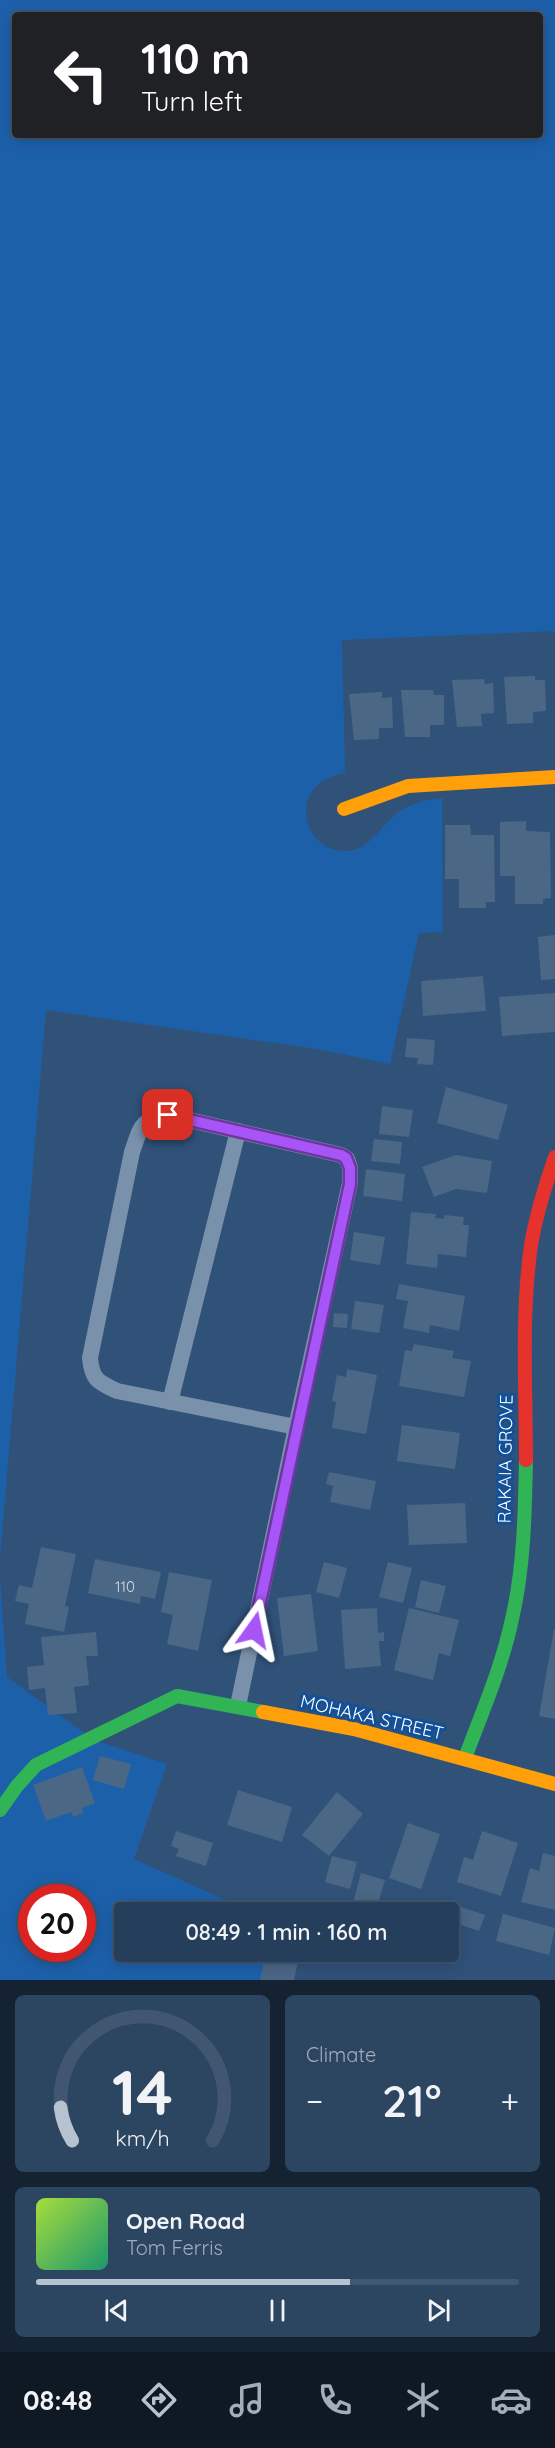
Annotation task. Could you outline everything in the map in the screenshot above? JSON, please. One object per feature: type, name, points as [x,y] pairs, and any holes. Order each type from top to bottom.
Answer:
[{"type":"street","points":[[344,809],[408,786],[555,777]]},
{"type":"street","name":"RAKAIA GROVE","points":[[465,1758],[509,1633],[517,1591],[525,1505],[525,1298],[531,1237],[544,1183],[555,1157]]},
{"type":"street","name":"MOHAKA STREET","points":[[0,1810],[36,1765],[177,1696],[354,1730],[555,1784]]},
{"type":"lane","points":[[238,1706],[296,1427],[350,1184],[349,1163],[341,1155],[168,1115],[153,1117],[141,1124],[132,1152],[90,1358],[91,1373],[99,1383],[117,1391],[296,1427]]},
{"type":"lane","points":[[170,1402],[237,1131]]},
{"type":"shaded area","points":[[0,0],[555,0],[555,631],[342,640],[345,773],[326,779],[313,790],[307,803],[306,817],[311,830],[320,841],[332,849],[348,851],[363,846],[402,810],[421,802],[442,798],[443,932],[419,933],[390,1064],[317,1049],[46,1010],[0,1559]]},
{"type":"shaded area","points":[[0,1578],[7,1677],[94,1740],[167,1764],[134,1859],[230,1902],[114,1902],[114,1962],[283,1962],[277,1980],[0,1980]]},
{"type":"building","points":[[535,676],[535,680],[545,680],[546,711],[533,712],[533,723],[507,724],[504,677]]},
{"type":"building","points":[[484,679],[485,684],[493,683],[494,713],[481,714],[482,726],[457,727],[452,680]]},
{"type":"building","points":[[401,690],[433,690],[434,695],[444,695],[444,725],[430,725],[430,737],[405,737]]},
{"type":"building","points":[[382,692],[382,698],[392,697],[393,728],[379,728],[379,739],[354,740],[349,694]]},
{"type":"building","points":[[526,821],[526,831],[550,832],[551,898],[543,899],[543,904],[515,904],[515,876],[500,876],[500,822]]},
{"type":"building","points":[[445,825],[470,825],[471,835],[494,835],[495,902],[486,902],[486,908],[459,908],[459,879],[445,879]]},
{"type":"building","points":[[555,935],[555,979],[541,980],[538,937]]},
{"type":"building","points":[[483,976],[486,1011],[423,1016],[421,981]]},
{"type":"building","points":[[555,993],[555,1032],[502,1036],[499,997]]},
{"type":"building","points":[[407,1038],[435,1040],[433,1065],[417,1064],[418,1058],[405,1057]]},
{"type":"building","points":[[446,1087],[508,1105],[498,1140],[437,1123]]},
{"type":"building","points":[[382,1106],[413,1110],[409,1137],[379,1134]]},
{"type":"building","points":[[374,1139],[402,1142],[400,1164],[371,1161]]},
{"type":"building","points":[[456,1155],[492,1161],[487,1193],[456,1189],[434,1197],[422,1167]]},
{"type":"building","points":[[366,1169],[405,1174],[402,1201],[363,1196]]},
{"type":"building","points":[[411,1212],[436,1214],[435,1218],[444,1219],[444,1215],[464,1217],[463,1225],[469,1225],[466,1257],[438,1254],[437,1268],[406,1264]]},
{"type":"building","points":[[354,1232],[385,1237],[380,1265],[350,1260]]},
{"type":"building","points":[[399,1284],[465,1296],[459,1331],[430,1325],[429,1333],[403,1328],[408,1301],[396,1299]]},
{"type":"building","points":[[355,1301],[384,1305],[379,1333],[351,1329]]},
{"type":"building","points":[[334,1313],[348,1314],[347,1328],[333,1327]]},
{"type":"building","points":[[414,1344],[454,1351],[452,1358],[471,1361],[464,1397],[399,1386],[405,1350],[412,1351]]},
{"type":"building","points":[[347,1369],[377,1375],[366,1434],[332,1428],[336,1402],[332,1401],[337,1375],[346,1377]]},
{"type":"building","points":[[402,1425],[460,1433],[455,1469],[397,1461]]},
{"type":"building","points":[[329,1472],[376,1481],[370,1510],[330,1502],[333,1486],[326,1484]]},
{"type":"building","points":[[465,1503],[467,1543],[409,1545],[407,1505]]},
{"type":"building","points":[[41,1547],[76,1554],[65,1606],[69,1607],[64,1632],[25,1624],[29,1604],[15,1601],[19,1585],[32,1588]]},
{"type":"building","points":[[95,1559],[161,1572],[155,1599],[141,1596],[140,1604],[88,1593]]},
{"type":"building","points":[[324,1562],[347,1568],[339,1598],[316,1592]]},
{"type":"building","points":[[388,1562],[412,1568],[403,1603],[379,1597]]},
{"type":"building","points":[[169,1572],[212,1580],[198,1651],[167,1644],[173,1615],[161,1612]]},
{"type":"building","points":[[421,1580],[446,1586],[439,1613],[415,1607]]},
{"type":"building","points":[[311,1594],[318,1651],[284,1656],[277,1598]]},
{"type":"building","points":[[377,1608],[378,1633],[384,1632],[384,1641],[379,1641],[381,1666],[345,1669],[341,1610]]},
{"type":"building","points":[[409,1608],[459,1620],[450,1656],[439,1653],[433,1680],[394,1670]]},
{"type":"building","points":[[555,1630],[555,1719],[539,1716]]},
{"type":"building","points":[[96,1632],[98,1656],[86,1656],[89,1685],[74,1687],[77,1713],[48,1715],[45,1688],[29,1690],[27,1667],[44,1665],[41,1637]]},
{"type":"building","points":[[100,1756],[131,1764],[124,1789],[93,1780]]},
{"type":"building","points":[[82,1767],[95,1803],[82,1808],[84,1813],[73,1817],[71,1812],[46,1821],[33,1785]]},
{"type":"building","points":[[238,1790],[292,1807],[282,1842],[227,1825]]},
{"type":"building","points":[[337,1792],[363,1814],[329,1856],[302,1835]]},
{"type":"building","points":[[408,1823],[440,1834],[421,1889],[389,1878]]},
{"type":"building","points":[[176,1831],[213,1843],[206,1866],[176,1856],[179,1849],[171,1846]]},
{"type":"building","points":[[482,1831],[518,1843],[501,1896],[457,1882],[464,1857],[473,1860]]},
{"type":"building","points":[[543,1853],[555,1856],[555,1910],[521,1902],[530,1868],[539,1871]]},
{"type":"building","points":[[332,1856],[357,1862],[350,1889],[325,1882]]},
{"type":"building","points":[[361,1873],[385,1880],[378,1902],[353,1902]]},
{"type":"building","points":[[459,1906],[485,1915],[479,1931],[461,1925],[460,1929]]},
{"type":"building","points":[[503,1914],[555,1928],[549,1955],[496,1941]]},
{"type":"building","points":[[264,1962],[298,1962],[294,1980],[260,1980]]},
{"type":"traffic: fast","points":[[465,1758],[497,1672],[516,1600],[523,1540],[526,1460]]},
{"type":"traffic: fast","points":[[0,1810],[36,1765],[177,1696],[263,1712]]},
{"type":"traffic: slow","points":[[344,809],[408,786],[555,777]]},
{"type":"traffic: slow","points":[[263,1712],[354,1729],[555,1784]]},
{"type":"traffic: jam","points":[[526,1460],[525,1352],[528,1272],[535,1223],[555,1157]]},
{"type":"route","points":[[168,1115],[341,1155],[346,1158],[350,1168],[350,1184],[254,1630]]}]
